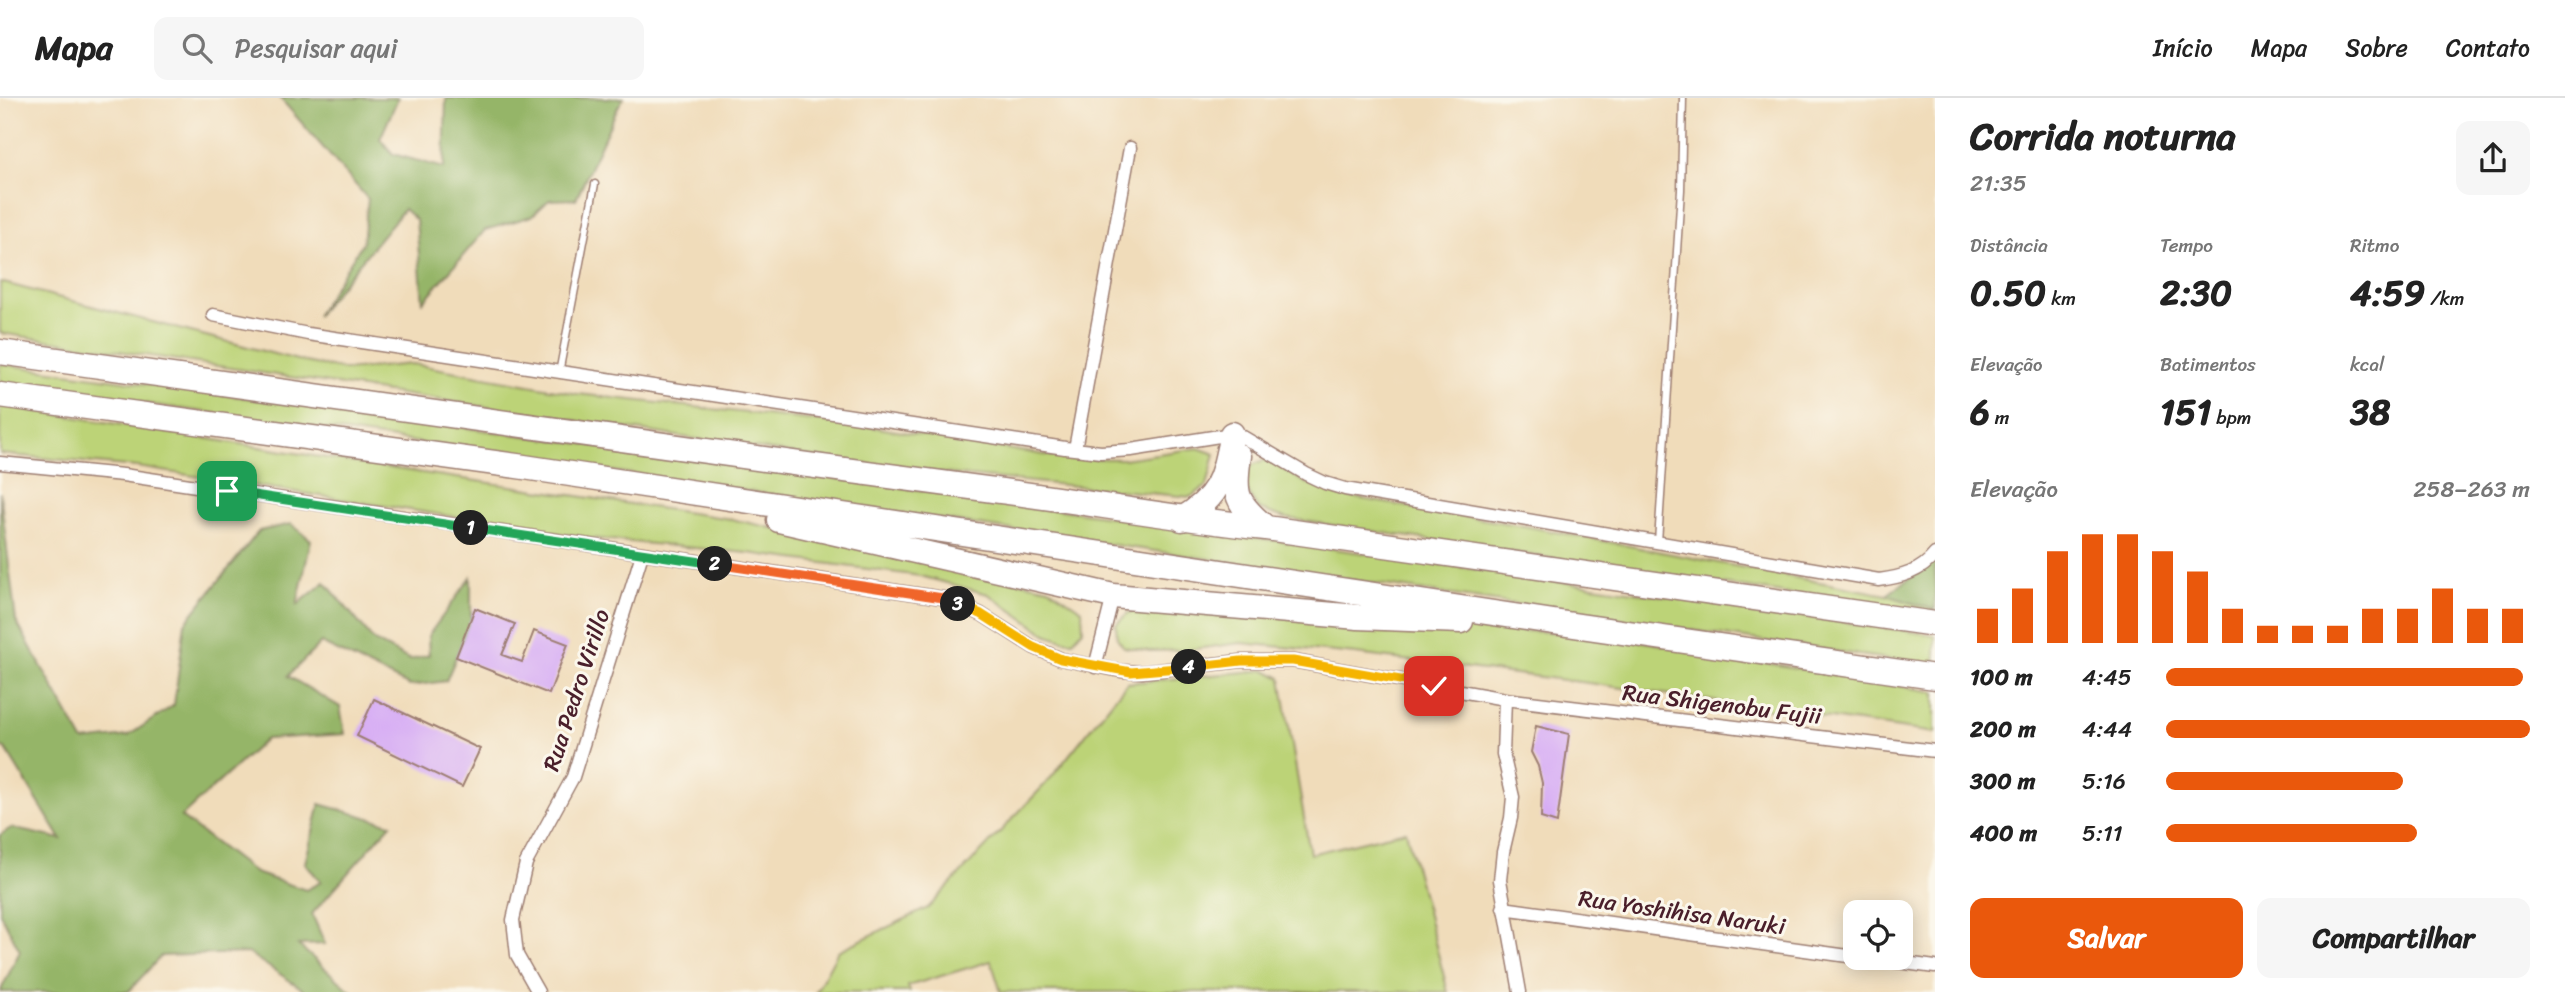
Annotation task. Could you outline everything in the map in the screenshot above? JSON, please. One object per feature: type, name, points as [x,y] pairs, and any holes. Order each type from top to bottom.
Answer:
[{"type":"highway","points":[[0,352],[1935,624]]},
{"type":"highway","points":[[0,395],[524,467],[1935,677]]},
{"type":"highway","points":[[1182,519],[1202,507],[1215,490],[1237,435]]},
{"type":"highway","points":[[1237,435],[1236,489],[1244,509],[1266,528]]},
{"type":"highway","points":[[691,493],[786,522],[1113,596],[1358,617],[1580,626]]},
{"type":"street","points":[[1075,449],[1130,148]]},
{"type":"street","points":[[213,315],[308,334],[1075,449],[1101,452],[1131,450],[1237,435],[1306,474],[1345,489],[1879,580],[1903,577],[1930,561],[1935,554]]},
{"type":"street","name":"Rua Shigenobu Fujii","points":[[0,463],[123,475],[943,598],[981,614],[1033,647],[1061,659],[1095,667],[1131,672],[1241,661],[1293,661],[1505,699],[1935,751]]},
{"type":"street","name":"Rua Pedro Virillo","points":[[538,992],[517,955],[513,919],[526,863],[573,777],[642,554]]},
{"type":"street","points":[[1095,667],[1113,596]]},
{"type":"street","points":[[1505,699],[1503,754],[1513,797],[1500,880],[1520,992]]},
{"type":"street","name":"Rua Yoshihisa Naruki","points":[[1503,908],[1843,955]]},
{"type":"street","points":[[1913,964],[1935,967]]},
{"type":"lane","points":[[1658,542],[1681,190],[1683,98]]},
{"type":"lane","points":[[559,373],[595,184]]},
{"type":"green space","points":[[280,98],[398,98],[380,139],[393,154],[444,168],[446,98],[624,98],[576,199],[549,200],[532,216],[485,230],[423,302],[416,220],[404,209],[316,316],[363,242],[368,199]]},
{"type":"green space","points":[[0,282],[305,362],[345,370],[413,364],[578,394],[872,427],[1064,458],[1123,459],[1198,448],[1215,454],[1207,486],[1190,497],[887,468],[0,333]]},
{"type":"green space","points":[[0,364],[957,495],[1935,635],[1935,666],[0,383]]},
{"type":"green space","points":[[0,405],[376,466],[731,519],[1049,588],[1082,610],[1083,630],[1073,641],[1063,640],[1046,634],[988,594],[920,576],[748,553],[589,538],[137,467],[0,454]]},
{"type":"green space","points":[[1266,459],[1306,483],[1350,497],[1530,527],[1887,595],[1935,610],[1935,616],[1285,518],[1258,509],[1242,483],[1247,467]]},
{"type":"green space","points":[[0,492],[16,621],[83,741],[128,736],[174,705],[185,623],[259,531],[291,524],[311,540],[297,605],[325,582],[374,641],[410,660],[429,655],[428,636],[471,577],[471,622],[446,681],[410,686],[321,643],[288,676],[340,707],[345,734],[266,739],[181,817],[255,873],[306,890],[321,882],[305,863],[320,804],[391,824],[312,914],[325,944],[298,945],[352,992],[307,992],[248,953],[161,956],[128,992],[0,992],[20,951],[0,913],[0,835],[11,828],[61,839],[5,748],[0,747]]},
{"type":"green space","points":[[1935,552],[1935,610],[1887,595],[1915,574]]},
{"type":"green space","points":[[1148,607],[1449,628],[1599,634],[1935,692],[1935,733],[1588,683],[1356,654],[1241,643],[1187,650],[1150,651],[1124,647],[1117,638],[1116,624],[1128,613]]},
{"type":"green space","points":[[1266,670],[1281,678],[1310,854],[1406,831],[1448,992],[1001,992],[991,961],[908,986],[910,992],[816,992],[838,951],[928,908],[1050,779],[1127,683]]},
{"type":"building","points":[[475,608],[515,624],[502,655],[522,662],[534,631],[568,644],[549,694],[456,657]]},
{"type":"building","points":[[374,699],[480,749],[462,787],[357,736]]},
{"type":"building","points":[[1536,726],[1569,734],[1557,823],[1541,818],[1542,783],[1531,752]]},
{"type":"route","points":[[227,491],[943,598],[981,614],[1033,647],[1061,659],[1095,667],[1142,672],[1241,661],[1293,661],[1434,686]]}]
